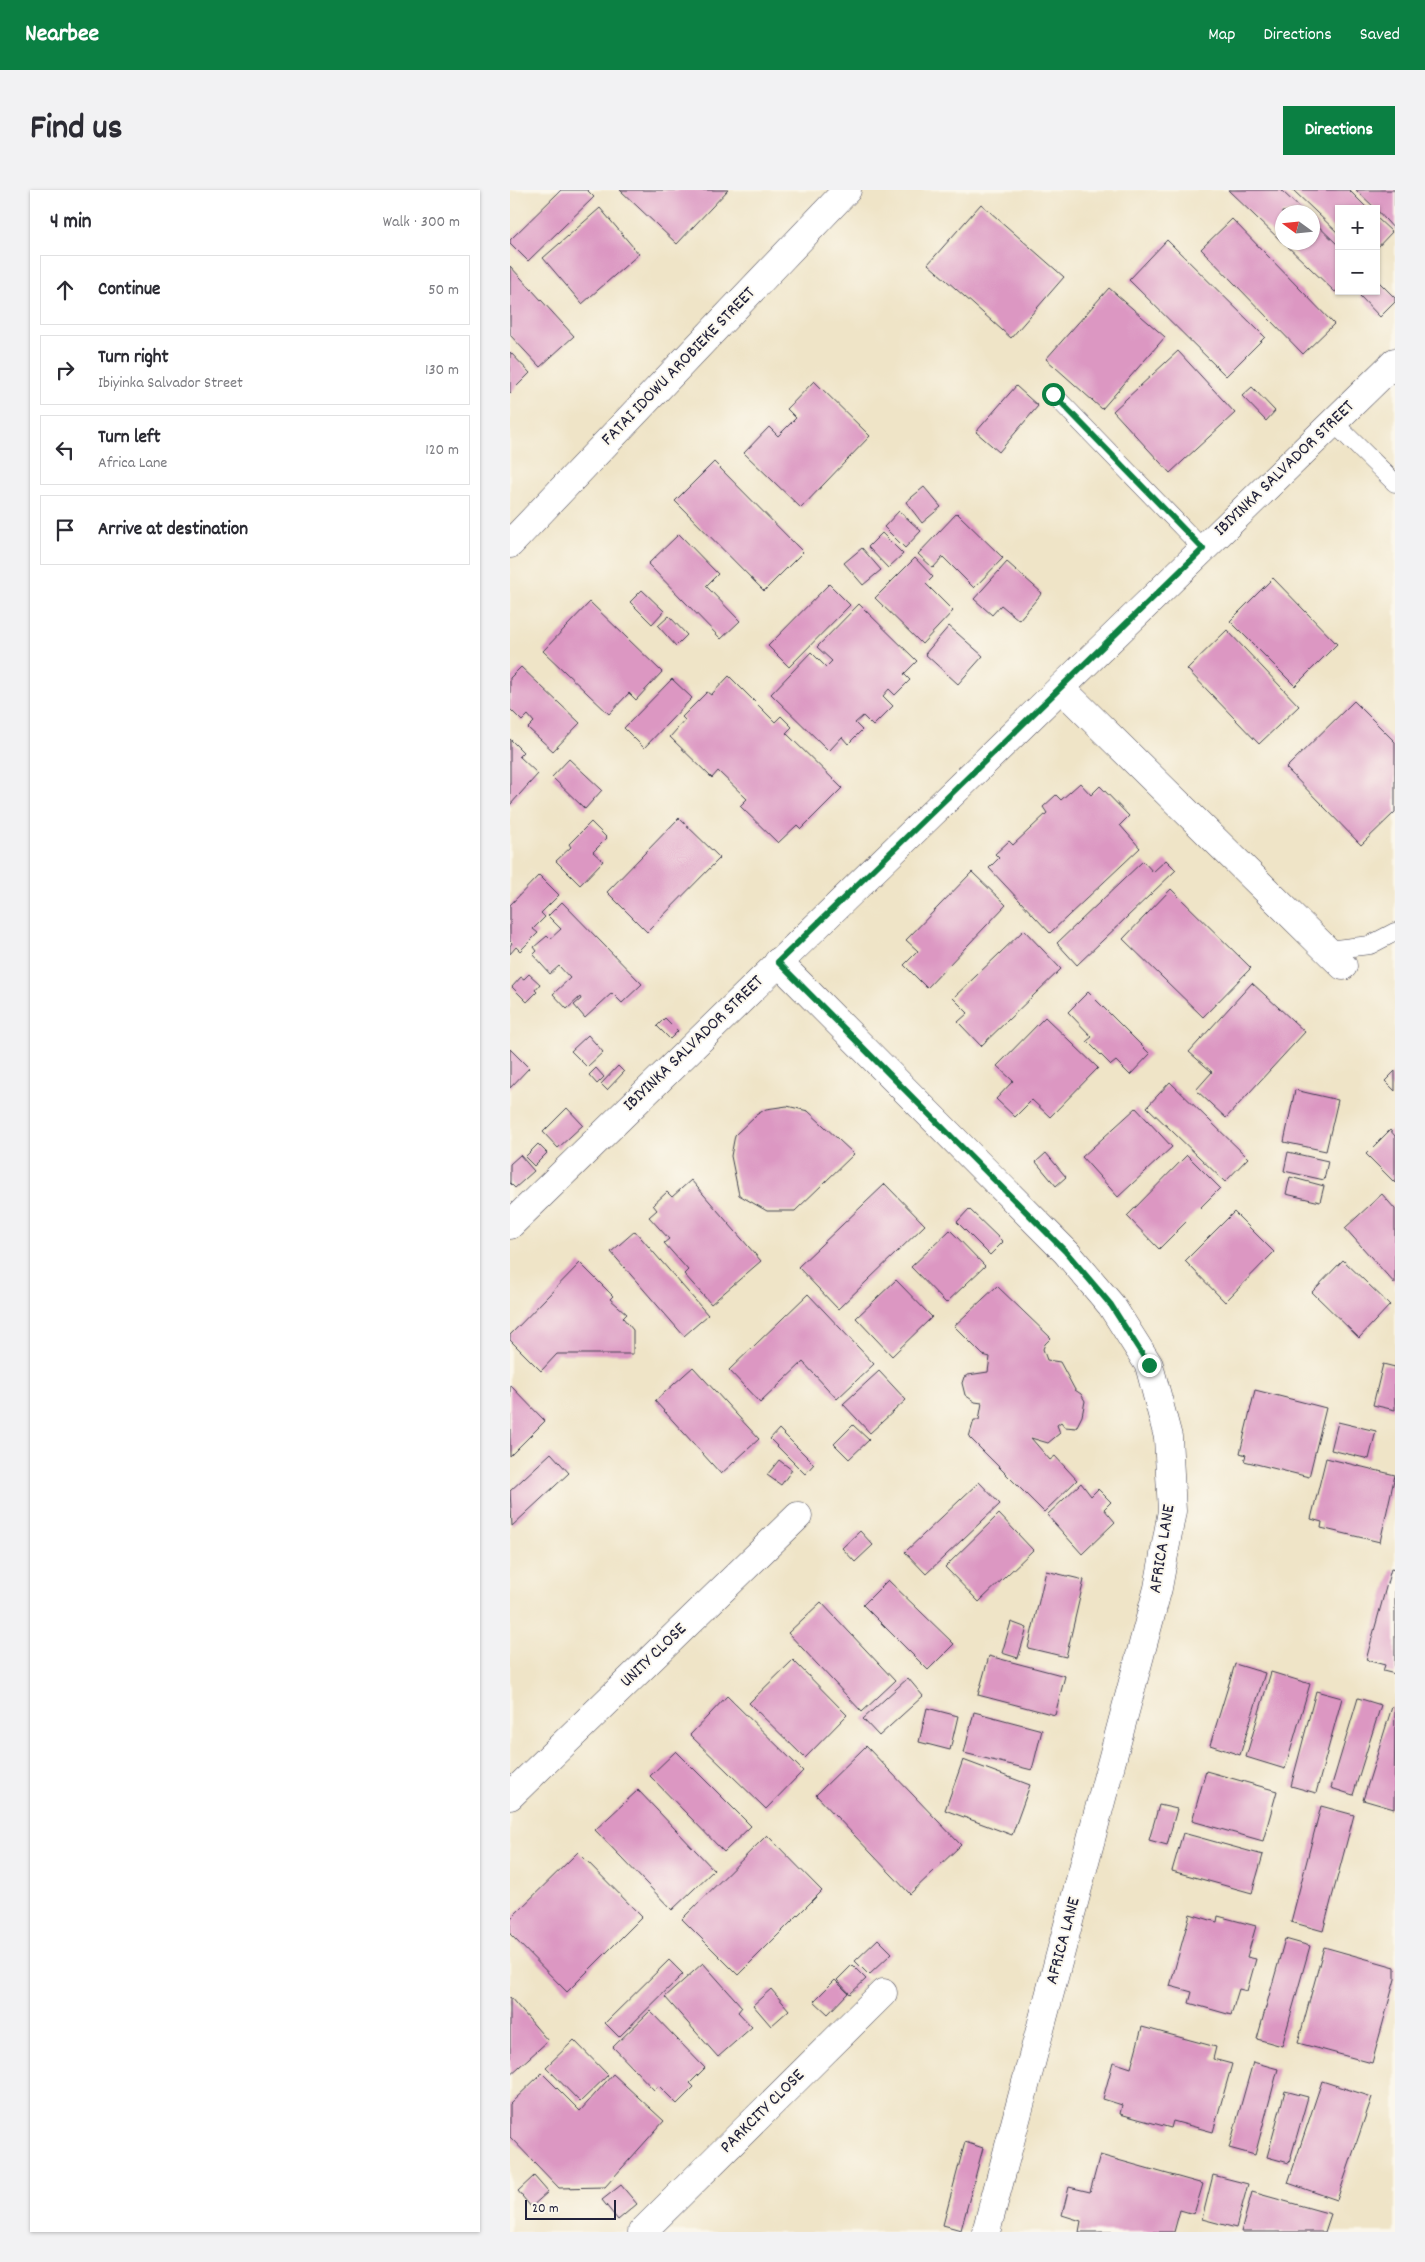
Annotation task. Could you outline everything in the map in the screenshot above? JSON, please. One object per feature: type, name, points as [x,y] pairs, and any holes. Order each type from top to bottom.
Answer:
[{"type":"street","name":"FATAI IDOWU AROBIEKE STREET","points":[[510,544],[847,190]]},
{"type":"street","name":"IBIYINKA SALVADOR STREET","points":[[510,1225],[1395,362]]},
{"type":"street","points":[[1061,688],[1335,958]]},
{"type":"street","name":"AFRICA LANE","points":[[778,962],[1066,1252],[1111,1305],[1149,1365],[1168,1437],[1172,1510],[1158,1588],[986,2232]]},
{"type":"street","name":"UNITY CLOSE","points":[[510,1796],[798,1516]]},
{"type":"street","name":"PARKCITY CLOSE","points":[[642,2232],[883,1993]]},
{"type":"lane","points":[[1053,394],[1203,549]]},
{"type":"lane","points":[[1333,422],[1395,483]]},
{"type":"lane","points":[[1335,958],[1370,945],[1395,932]]},
{"type":"building","points":[[561,190],[587,190],[594,197],[528,261],[510,243],[510,240]]},
{"type":"building","points":[[620,190],[728,190],[677,244]]},
{"type":"building","points":[[1228,190],[1281,190],[1297,205],[1275,205],[1275,235]]},
{"type":"building","points":[[1293,190],[1349,190],[1364,205],[1335,205],[1335,230],[1320,216],[1320,205],[1309,205]]},
{"type":"building","points":[[1356,190],[1395,190],[1395,230],[1380,213],[1380,205],[1372,205]]},
{"type":"building","points":[[981,204],[1064,277],[1011,338],[928,264]]},
{"type":"building","points":[[600,208],[639,254],[582,304],[543,258]]},
{"type":"building","points":[[1232,219],[1334,324],[1303,354],[1201,249]]},
{"type":"building","points":[[1380,221],[1392,232],[1380,245]]},
{"type":"building","points":[[1320,228],[1335,242],[1335,292],[1291,250],[1320,250]]},
{"type":"building","points":[[1167,240],[1265,337],[1226,376],[1129,280]]},
{"type":"building","points":[[510,266],[574,336],[540,367],[510,335]]},
{"type":"building","points":[[1380,283],[1395,298],[1395,302],[1380,317],[1360,296],[1380,295]]},
{"type":"building","points":[[1109,288],[1165,337],[1102,409],[1046,359]]},
{"type":"building","points":[[1178,351],[1235,413],[1170,473],[1113,411]]},
{"type":"building","points":[[510,352],[530,373],[510,393]]},
{"type":"building","points":[[814,381],[870,436],[801,508],[744,453],[769,427],[778,436],[796,418],[787,409]]},
{"type":"building","points":[[1016,386],[1038,406],[999,452],[976,432]]},
{"type":"building","points":[[1252,387],[1275,411],[1266,421],[1242,396]]},
{"type":"building","points":[[714,462],[803,552],[764,591],[675,501]]},
{"type":"building","points":[[924,487],[941,507],[922,523],[906,502]]},
{"type":"building","points":[[899,511],[921,531],[905,548],[884,527]]},
{"type":"building","points":[[957,513],[1003,558],[974,588],[943,557],[933,568],[918,554]]},
{"type":"building","points":[[882,533],[903,554],[888,568],[868,547]]},
{"type":"building","points":[[679,534],[718,574],[706,586],[740,621],[721,639],[648,564]]},
{"type":"building","points":[[862,548],[881,570],[863,585],[844,563]]},
{"type":"building","points":[[915,558],[933,577],[926,584],[953,611],[922,644],[875,598]]},
{"type":"building","points":[[1007,562],[1042,593],[1019,620],[1001,605],[992,615],[974,599]]},
{"type":"building","points":[[1273,578],[1337,644],[1295,686],[1230,621]]},
{"type":"building","points":[[829,584],[850,605],[789,667],[768,646]]},
{"type":"building","points":[[642,590],[664,611],[652,624],[630,602]]},
{"type":"building","points":[[590,602],[662,672],[636,700],[629,693],[609,714],[543,651]]},
{"type":"building","points":[[859,604],[917,661],[904,674],[910,680],[895,695],[889,689],[883,696],[893,706],[873,726],[863,716],[855,723],[862,730],[848,744],[842,737],[829,751],[771,694],[811,652],[826,667],[832,661],[817,647]]},
{"type":"building","points":[[669,616],[687,635],[676,646],[658,626]]},
{"type":"building","points":[[949,626],[983,656],[958,684],[925,654]]},
{"type":"building","points":[[1227,630],[1299,706],[1259,744],[1187,669]]},
{"type":"building","points":[[521,667],[580,723],[553,751],[528,728],[534,722],[528,715],[522,721],[510,709],[510,678]]},
{"type":"building","points":[[729,676],[775,722],[781,716],[792,727],[786,733],[842,788],[801,829],[797,825],[778,843],[740,806],[747,799],[718,771],[712,778],[670,737],[685,720],[682,717],[707,692],[711,695]]},
{"type":"building","points":[[672,679],[692,698],[644,748],[624,728]]},
{"type":"building","points":[[1354,701],[1395,742],[1395,812],[1361,845],[1286,768]]},
{"type":"building","points":[[510,739],[523,752],[519,756],[538,774],[510,805]]},
{"type":"building","points":[[569,759],[602,790],[585,809],[552,777]]},
{"type":"building","points":[[1080,783],[1091,795],[1100,786],[1129,816],[1120,825],[1140,848],[1050,933],[989,868],[999,858],[995,854],[1009,841],[1013,845],[1047,813],[1043,807],[1056,795],[1061,800]]},
{"type":"building","points":[[679,818],[720,858],[647,932],[607,892]]},
{"type":"building","points":[[591,822],[607,838],[593,852],[603,861],[580,885],[556,861],[571,847],[569,844]]},
{"type":"building","points":[[1166,860],[1176,870],[1077,965],[1057,943],[1143,861],[1153,872]]},
{"type":"building","points":[[972,872],[1006,905],[927,988],[904,965],[918,951],[906,940]]},
{"type":"building","points":[[539,875],[559,895],[541,913],[545,917],[533,929],[538,933],[520,951],[516,947],[510,954],[512,943],[510,941],[510,905]]},
{"type":"building","points":[[1171,889],[1251,968],[1203,1017],[1123,939]]},
{"type":"building","points":[[562,902],[642,984],[622,1003],[612,993],[585,1018],[574,1005],[581,999],[580,997],[567,1009],[553,994],[570,978],[559,966],[550,974],[533,955],[537,951],[534,947],[547,936],[550,939],[561,929],[548,916]]},
{"type":"building","points":[[1024,930],[1061,969],[981,1046],[958,1022],[968,1013],[953,998]]},
{"type":"building","points":[[529,974],[540,984],[535,990],[537,992],[527,1002],[512,987],[521,977],[524,979]]},
{"type":"building","points":[[1252,983],[1305,1032],[1226,1118],[1196,1090],[1212,1072],[1189,1052]]},
{"type":"building","points":[[1088,992],[1150,1054],[1130,1075],[1116,1061],[1111,1065],[1087,1041],[1092,1037],[1068,1012]]},
{"type":"building","points":[[1045,1017],[1098,1068],[1050,1117],[1032,1100],[1015,1117],[996,1099],[1013,1081],[997,1066]]},
{"type":"building","points":[[665,1018],[678,1031],[670,1039],[657,1026]]},
{"type":"building","points":[[588,1035],[603,1052],[587,1067],[571,1051]]},
{"type":"building","points":[[510,1049],[529,1068],[510,1088]]},
{"type":"building","points":[[618,1066],[624,1072],[607,1090],[601,1084]]},
{"type":"building","points":[[596,1068],[604,1077],[597,1084],[589,1075]]},
{"type":"building","points":[[1395,1071],[1395,1091],[1385,1081]]},
{"type":"building","points":[[1170,1082],[1248,1158],[1225,1182],[1147,1107]]},
{"type":"building","points":[[1295,1090],[1338,1100],[1326,1151],[1284,1142]]},
{"type":"building","points":[[787,1106],[808,1111],[854,1154],[795,1211],[767,1211],[739,1195],[731,1156],[735,1135],[756,1115],[766,1109]]},
{"type":"building","points":[[567,1108],[583,1125],[558,1148],[543,1132]]},
{"type":"building","points":[[1136,1108],[1172,1147],[1118,1197],[1082,1157]]},
{"type":"building","points":[[1390,1130],[1395,1136],[1395,1183],[1366,1154]]},
{"type":"building","points":[[538,1144],[547,1153],[534,1166],[525,1157]]},
{"type":"building","points":[[1288,1152],[1328,1161],[1324,1180],[1284,1171]]},
{"type":"building","points":[[1046,1153],[1066,1177],[1056,1186],[1036,1162]]},
{"type":"building","points":[[520,1155],[534,1171],[515,1188],[510,1183],[510,1164]]},
{"type":"building","points":[[1187,1155],[1220,1188],[1159,1249],[1127,1216]]},
{"type":"building","points":[[1290,1177],[1324,1186],[1320,1202],[1286,1194]]},
{"type":"building","points":[[691,1180],[761,1261],[711,1304],[684,1274],[688,1270],[664,1243],[669,1239],[649,1217],[657,1210],[653,1205],[667,1192],[672,1197]]},
{"type":"building","points":[[885,1184],[925,1225],[838,1309],[798,1267]]},
{"type":"building","points":[[1382,1194],[1395,1209],[1395,1284],[1345,1228]]},
{"type":"building","points":[[969,1209],[1003,1242],[990,1255],[957,1222]]},
{"type":"building","points":[[1234,1212],[1274,1252],[1225,1302],[1185,1261]]},
{"type":"building","points":[[950,1230],[985,1266],[946,1303],[911,1267]]},
{"type":"building","points":[[635,1231],[708,1315],[684,1336],[611,1252]]},
{"type":"building","points":[[1343,1260],[1390,1305],[1359,1338],[1312,1292]]},
{"type":"building","points":[[580,1263],[613,1296],[610,1299],[627,1314],[623,1318],[633,1330],[633,1354],[557,1354],[541,1371],[510,1340],[510,1335]]},
{"type":"building","points":[[896,1280],[932,1317],[892,1356],[856,1318]]},
{"type":"building","points":[[997,1286],[1051,1338],[1043,1349],[1047,1360],[1060,1362],[1075,1390],[1081,1394],[1085,1401],[1082,1416],[1076,1428],[1065,1427],[1061,1422],[1057,1425],[1060,1433],[1048,1443],[1031,1438],[1050,1460],[1055,1456],[1077,1480],[1044,1512],[969,1437],[974,1420],[979,1420],[982,1403],[975,1402],[965,1395],[962,1383],[964,1377],[968,1375],[988,1372],[990,1357],[983,1355],[954,1326]]},
{"type":"building","points":[[808,1294],[874,1364],[837,1399],[803,1362],[760,1403],[729,1370]]},
{"type":"building","points":[[1383,1364],[1395,1367],[1395,1410],[1373,1405]]},
{"type":"building","points":[[693,1367],[759,1439],[721,1474],[655,1401]]},
{"type":"building","points":[[879,1371],[906,1400],[870,1433],[843,1404]]},
{"type":"building","points":[[510,1385],[545,1421],[510,1456]]},
{"type":"building","points":[[1255,1390],[1326,1408],[1309,1477],[1244,1461],[1246,1455],[1240,1453]]},
{"type":"building","points":[[1338,1422],[1376,1431],[1369,1459],[1331,1450]]},
{"type":"building","points":[[853,1425],[869,1440],[849,1459],[834,1444]]},
{"type":"building","points":[[779,1429],[814,1464],[805,1474],[770,1439]]},
{"type":"building","points":[[551,1453],[569,1473],[512,1526],[510,1491]]},
{"type":"building","points":[[1326,1458],[1395,1475],[1380,1542],[1321,1528],[1322,1522],[1311,1519]]},
{"type":"building","points":[[779,1460],[792,1470],[781,1485],[767,1475]]},
{"type":"building","points":[[979,1482],[1000,1504],[926,1574],[905,1552]]},
{"type":"building","points":[[1081,1483],[1091,1496],[1098,1489],[1111,1502],[1104,1509],[1115,1522],[1082,1554],[1047,1515]]},
{"type":"building","points":[[999,1514],[1033,1550],[979,1602],[945,1567]]},
{"type":"building","points":[[860,1531],[873,1545],[855,1562],[842,1548]]},
{"type":"building","points":[[1391,1569],[1395,1570],[1395,1674],[1383,1671],[1385,1665],[1366,1660]]},
{"type":"building","points":[[1046,1571],[1084,1580],[1066,1657],[1028,1648]]},
{"type":"building","points":[[888,1580],[954,1644],[928,1670],[863,1605]]},
{"type":"building","points":[[821,1602],[895,1681],[862,1712],[788,1633]]},
{"type":"building","points":[[1011,1622],[1027,1628],[1018,1658],[1002,1653]]},
{"type":"building","points":[[989,1656],[1065,1676],[1055,1715],[978,1695]]},
{"type":"building","points":[[793,1660],[847,1715],[805,1758],[749,1703]]},
{"type":"building","points":[[1235,1664],[1265,1673],[1240,1755],[1210,1745]]},
{"type":"building","points":[[1271,1672],[1310,1684],[1285,1769],[1246,1757]]},
{"type":"building","points":[[908,1678],[923,1696],[879,1736],[863,1719]]},
{"type":"building","points":[[1316,1691],[1342,1698],[1316,1793],[1291,1786]]},
{"type":"building","points":[[727,1696],[803,1771],[766,1809],[690,1735]]},
{"type":"building","points":[[1358,1698],[1381,1705],[1353,1795],[1331,1788]]},
{"type":"building","points":[[1392,1707],[1395,1708],[1394,1809],[1363,1800]]},
{"type":"building","points":[[927,1708],[958,1716],[950,1750],[919,1742]]},
{"type":"building","points":[[974,1712],[1042,1730],[1032,1770],[964,1753]]},
{"type":"building","points":[[866,1746],[961,1845],[910,1894],[816,1795]]},
{"type":"building","points":[[676,1751],[751,1826],[724,1852],[650,1776]]},
{"type":"building","points":[[963,1760],[1030,1785],[1012,1835],[945,1810]]},
{"type":"building","points":[[1206,1771],[1277,1791],[1263,1841],[1192,1821]]},
{"type":"building","points":[[638,1790],[714,1870],[672,1910],[595,1830]]},
{"type":"building","points":[[1159,1805],[1177,1809],[1167,1845],[1149,1840]]},
{"type":"building","points":[[1321,1806],[1354,1815],[1323,1931],[1291,1922]]},
{"type":"building","points":[[1183,1833],[1263,1855],[1252,1893],[1172,1871]]},
{"type":"building","points":[[767,1835],[822,1891],[738,1975],[682,1919]]},
{"type":"building","points":[[578,1852],[642,1917],[567,1992],[510,1934],[510,1919]]},
{"type":"building","points":[[1190,1914],[1217,1922],[1218,1916],[1256,1926],[1247,1957],[1256,1959],[1247,1991],[1239,1989],[1231,2015],[1189,2003],[1192,1992],[1170,1986]]},
{"type":"building","points":[[878,1939],[892,1953],[869,1975],[855,1961]]},
{"type":"building","points":[[1285,1939],[1310,1946],[1282,2046],[1257,2039]]},
{"type":"building","points":[[1324,1947],[1395,1967],[1395,1979],[1372,2063],[1298,2043]]},
{"type":"building","points":[[669,1960],[683,1974],[619,2037],[605,2023]]},
{"type":"building","points":[[703,1963],[742,2007],[738,2012],[752,2027],[718,2057],[665,1997]]},
{"type":"building","points":[[852,1965],[866,1979],[850,1994],[837,1980]]},
{"type":"building","points":[[835,1980],[848,1993],[828,2014],[814,2001]]},
{"type":"building","points":[[771,1989],[789,2010],[771,2026],[753,2005]]},
{"type":"building","points":[[510,1997],[548,2041],[510,2075]]},
{"type":"building","points":[[650,2011],[705,2068],[690,2083],[694,2087],[677,2104],[659,2086],[654,2090],[613,2047]]},
{"type":"building","points":[[1142,2027],[1216,2047],[1213,2059],[1232,2064],[1213,2132],[1173,2121],[1171,2128],[1120,2114],[1122,2105],[1103,2099],[1113,2062],[1131,2068]]},
{"type":"building","points":[[574,2040],[608,2075],[580,2102],[546,2067]]},
{"type":"building","points":[[1253,2062],[1278,2069],[1255,2155],[1229,2148]]},
{"type":"building","points":[[542,2073],[580,2111],[613,2074],[664,2121],[605,2187],[559,2188],[510,2137],[510,2104]]},
{"type":"building","points":[[1322,2081],[1372,2097],[1337,2200],[1288,2183]]},
{"type":"building","points":[[1285,2091],[1308,2097],[1289,2163],[1267,2157]]},
{"type":"building","points":[[965,2142],[983,2148],[961,2230],[943,2225]]},
{"type":"building","points":[[1100,2155],[1203,2184],[1194,2214],[1180,2210],[1174,2232],[1079,2232],[1081,2221],[1062,2215],[1069,2187],[1090,2192]]},
{"type":"building","points":[[1213,2175],[1248,2184],[1236,2228],[1202,2219]]},
{"type":"building","points":[[534,2176],[548,2192],[531,2207],[518,2191]]},
{"type":"building","points":[[621,2185],[637,2204],[618,2220],[602,2200]]},
{"type":"building","points":[[1252,2192],[1331,2214],[1325,2232],[1241,2232]]},
{"type":"route","points":[[1053,394],[1203,549],[778,962],[1066,1252],[1111,1305],[1149,1365]]}]
